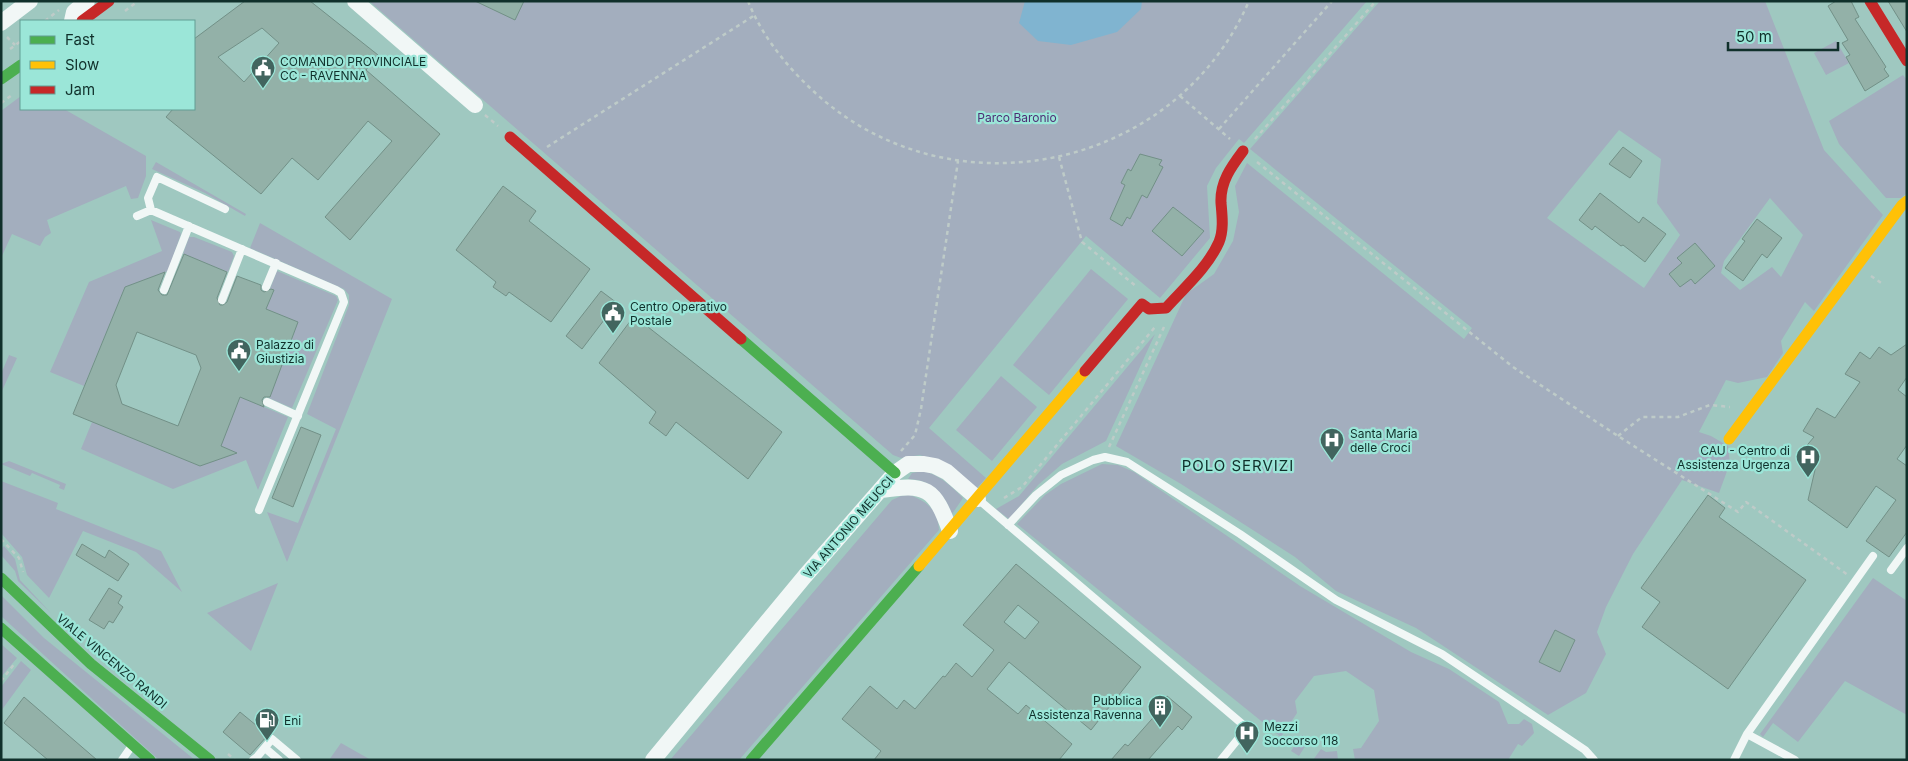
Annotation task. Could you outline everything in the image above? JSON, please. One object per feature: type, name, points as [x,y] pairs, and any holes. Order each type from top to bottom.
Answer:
[{"type":"street","points":[[1,23],[30,1]]},
{"type":"street","points":[[72,20],[74,12],[87,1]]},
{"type":"street","points":[[83,20],[109,1]]},
{"type":"street","points":[[355,1],[475,105]]},
{"type":"street","points":[[1870,1],[1906,59]]},
{"type":"street","points":[[1,79],[20,66]]},
{"type":"street","points":[[510,137],[895,474]]},
{"type":"street","points":[[751,760],[978,499],[1142,304],[1149,309],[1159,310],[1166,308],[1210,258],[1220,240],[1223,217],[1221,201],[1223,185],[1229,169],[1243,151]]},
{"type":"street","points":[[1729,439],[1902,204],[1907,201]]},
{"type":"street","name":"VIA ANTONIO MEUCCI","points":[[653,760],[805,576],[895,474],[908,464],[935,466],[947,472],[978,499]]},
{"type":"street","points":[[881,490],[913,487],[924,490],[935,498],[950,531]]},
{"type":"street","name":"VIALE VINCENZO RANDI","points":[[1,578],[91,664],[210,760]]},
{"type":"street","points":[[1,628],[150,760]]},
{"type":"lane","points":[[151,210],[148,198],[156,178],[225,209]]},
{"type":"lane","points":[[137,216],[151,210],[341,293],[344,302],[259,510]]},
{"type":"lane","points":[[164,290],[189,226]]},
{"type":"lane","points":[[222,300],[242,249]]},
{"type":"lane","points":[[266,287],[276,263]]},
{"type":"lane","points":[[267,402],[298,416]]},
{"type":"lane","points":[[1008,525],[1036,495],[1061,475],[1093,460],[1105,457],[1127,462],[1240,534],[1336,600],[1442,654],[1585,750],[1594,760]]},
{"type":"lane","points":[[978,499],[1247,728],[1221,760]]},
{"type":"lane","points":[[1892,570],[1907,548]]},
{"type":"lane","points":[[1734,760],[1747,734],[1873,556]]},
{"type":"lane","points":[[1747,734],[1795,760]]},
{"type":"lane","points":[[257,759],[272,739],[297,760]]},
{"type":"lane","points":[[122,760],[132,745]]},
{"type":"lane","points":[[265,748],[279,760]]},
{"type":"path","points":[[748,1],[770,41],[793,71],[820,98],[851,121],[884,139],[920,153],[958,161],[992,164],[1026,163],[1084,150],[1123,134],[1152,117],[1180,96],[1213,61],[1241,20],[1249,1]]},
{"type":"path","points":[[1218,129],[1332,1]]},
{"type":"path","points":[[1243,151],[1376,1]]},
{"type":"path","points":[[532,157],[755,15]]},
{"type":"path","points":[[1180,96],[1243,151],[1513,367],[1738,512],[1746,502],[1856,580]]},
{"type":"path","points":[[475,105],[510,137]]},
{"type":"path","points":[[896,456],[914,435],[921,409],[958,161]]},
{"type":"path","points":[[1105,457],[1166,322]]},
{"type":"path","points":[[1618,436],[1642,417],[1678,417],[1710,405],[1750,409]]},
{"type":"path","points":[[1,681],[16,662]]},
{"type":"green space","name":"Parco Baronio","points":[[369,1],[1367,1],[1244,143],[1239,139],[1216,168],[1207,186],[1210,238],[1160,298],[1086,236],[929,428],[986,478],[976,489],[934,460],[920,455],[901,458],[893,455]]},
{"type":"green space","points":[[1380,1],[1765,1],[1824,150],[1883,215],[1814,311],[1805,302],[1781,341],[1783,353],[1767,377],[1738,383],[1726,380],[1699,432],[1711,436],[1728,446],[1730,463],[1719,493],[1682,480],[1633,554],[1606,607],[1597,632],[1606,654],[1586,693],[1548,715],[1416,628],[1336,591],[1295,557],[1181,484],[1116,446],[1186,294],[1214,274],[1233,241],[1239,212],[1235,186],[1247,163],[1464,339],[1472,328],[1250,149]],"holes":[[[1619,130],[1661,159],[1657,203],[1680,235],[1644,288],[1547,218]],[[1770,198],[1803,235],[1781,277],[1772,267],[1740,290],[1721,273],[1724,261]]]},
{"type":"green space","points":[[1836,41],[1849,63],[1826,75],[1814,53]]},
{"type":"green space","points":[[1903,75],[1907,80],[1907,193],[1901,198],[1886,198],[1839,144],[1829,121]]},
{"type":"green space","points":[[20,97],[20,110],[66,110],[146,156],[146,176],[138,198],[131,199],[126,186],[47,220],[51,233],[45,237],[40,246],[12,234],[1,258],[1,111]]},
{"type":"green space","points":[[156,162],[246,214],[245,216],[205,193],[152,169]]},
{"type":"green space","points":[[151,220],[181,234],[168,271],[125,287],[84,386],[50,372],[89,282],[162,251]]},
{"type":"green space","points":[[260,223],[392,299],[287,562],[267,512],[298,523],[336,429],[307,414],[349,305],[349,295],[344,289],[250,248]]},
{"type":"green space","points":[[189,237],[194,237],[232,252],[234,256],[228,272],[183,254]]},
{"type":"green space","points":[[1091,269],[1128,299],[1049,395],[1013,365]]},
{"type":"green space","points":[[277,271],[336,296],[338,300],[292,408],[269,398],[294,334],[288,318],[266,309],[274,291],[270,289]]},
{"type":"green space","points":[[1155,334],[1106,441],[1062,464],[1038,485],[1009,519],[996,509],[1019,496]]},
{"type":"green space","points":[[9,355],[17,358],[1,393],[1,374]]},
{"type":"green space","points":[[1001,376],[1037,407],[992,461],[956,430]]},
{"type":"green space","points":[[240,397],[288,417],[258,490],[246,460],[173,489],[81,449],[92,422],[200,466],[236,453],[216,444]]},
{"type":"green space","points":[[9,461],[66,484],[64,490],[59,488],[60,485],[32,473],[30,476],[1,464]]},
{"type":"green space","points":[[1102,464],[1118,465],[1134,472],[1300,586],[1411,652],[1449,669],[1499,702],[1508,724],[1519,724],[1524,719],[1532,724],[1534,733],[1522,746],[1518,744],[1508,760],[1355,760],[1353,749],[1361,748],[1379,721],[1374,690],[1346,671],[1314,676],[1295,701],[1297,713],[1281,737],[1017,524],[1045,495],[1061,484]]},
{"type":"green space","points":[[923,471],[940,478],[963,498],[952,514],[945,500],[936,489],[924,482],[908,479],[912,473]]},
{"type":"green space","points":[[1,481],[58,503],[56,509],[161,551],[182,592],[136,552],[83,531],[49,598],[27,575],[22,557],[1,533]]},
{"type":"green space","points":[[909,495],[921,500],[930,507],[936,517],[939,530],[739,760],[670,760],[892,500]]},
{"type":"green space","points":[[4,546],[15,559],[20,580],[51,613],[18,581],[15,571],[1,555],[1,549]]},
{"type":"green space","points":[[1873,578],[1907,601],[1907,715],[1845,681],[1798,742],[1773,723],[1763,737],[1760,734]]},
{"type":"green space","points":[[278,583],[251,651],[207,613]]},
{"type":"green space","points":[[1,595],[44,638],[195,760],[159,760],[1,616]]},
{"type":"green space","points":[[1,644],[17,658],[1,677]]},
{"type":"green space","points":[[21,661],[31,670],[1,711],[1,687]]},
{"type":"green space","points":[[1302,735],[1309,740],[1299,756],[1291,751]]},
{"type":"green space","points":[[341,743],[371,760],[329,760]]},
{"type":"green space","points":[[1321,749],[1326,752],[1337,751],[1338,760],[1313,760]]},
{"type":"water","points":[[1025,1],[1142,1],[1141,9],[1117,32],[1071,45],[1038,41],[1019,23]]},
{"type":"building","points":[[245,1],[310,1],[378,55],[366,70],[440,134],[350,240],[325,217],[392,141],[368,121],[318,180],[292,158],[261,194],[166,117],[172,110],[195,110],[195,38]],"holes":[[[262,28],[279,43],[244,82],[218,57]]]},
{"type":"building","points":[[475,1],[524,1],[515,20]]},
{"type":"building","points":[[1836,1],[1851,1],[1859,17],[1855,19],[1886,67],[1884,69],[1889,76],[1865,91],[1846,57],[1850,55],[1842,43],[1848,40],[1828,6]]},
{"type":"building","points":[[1888,1],[1907,1],[1907,32]]},
{"type":"building","points":[[1623,147],[1642,161],[1630,178],[1609,164]]},
{"type":"building","points":[[1140,154],[1162,160],[1159,165],[1163,167],[1147,198],[1142,195],[1130,219],[1127,217],[1122,226],[1110,219],[1125,185],[1121,183],[1128,169],[1131,171]]},
{"type":"building","points":[[503,186],[536,211],[529,221],[590,269],[551,322],[509,292],[506,296],[493,287],[496,282],[456,250]]},
{"type":"building","points":[[1600,193],[1639,223],[1643,217],[1666,234],[1645,262],[1595,226],[1592,230],[1579,220]]},
{"type":"building","points":[[1173,207],[1204,231],[1182,256],[1152,231]]},
{"type":"building","points":[[1757,219],[1782,238],[1767,258],[1762,254],[1743,281],[1725,268],[1745,241],[1742,239]]},
{"type":"building","points":[[1695,243],[1715,266],[1695,284],[1691,279],[1680,287],[1669,274],[1682,263],[1677,258]]},
{"type":"building","name":"Palazzo di Giustizia","points":[[184,254],[227,272],[217,298],[220,305],[227,302],[237,276],[261,285],[261,290],[264,292],[271,289],[274,290],[266,309],[298,322],[270,397],[264,397],[262,400],[264,407],[240,397],[221,446],[237,453],[200,466],[73,414],[125,287],[165,272],[158,290],[162,295],[167,295]],"holes":[[[137,332],[196,355],[201,368],[178,426],[122,404],[116,385]]]},
{"type":"building","points":[[601,291],[617,303],[582,349],[566,336]]},
{"type":"building","points":[[634,316],[782,432],[748,479],[676,422],[666,436],[649,423],[656,412],[599,363]]},
{"type":"building","points":[[1907,344],[1907,377],[1898,390],[1907,397],[1907,445],[1897,459],[1907,466],[1907,532],[1889,557],[1866,541],[1896,500],[1876,486],[1847,528],[1808,500],[1818,457],[1803,450],[1814,437],[1803,431],[1817,408],[1835,418],[1860,382],[1845,374],[1860,352],[1870,359],[1879,347],[1891,355]]},
{"type":"building","points":[[301,427],[321,435],[293,507],[272,498]]},
{"type":"building","points":[[1708,495],[1725,508],[1719,517],[1806,580],[1728,689],[1642,627],[1660,602],[1641,588]]},
{"type":"building","points":[[82,544],[105,558],[109,550],[129,564],[118,581],[76,555]]},
{"type":"building","points":[[1016,564],[1141,667],[1091,730],[1009,662],[987,689],[1018,714],[1026,705],[1072,744],[1059,760],[874,760],[881,751],[842,719],[870,686],[897,709],[904,700],[915,709],[956,663],[972,677],[994,650],[963,625]],"holes":[[[1018,605],[1039,622],[1025,639],[1004,622]]]},
{"type":"building","points":[[109,588],[122,596],[118,603],[123,607],[113,623],[109,621],[104,629],[89,620]]},
{"type":"building","points":[[1555,630],[1575,640],[1560,672],[1539,662]]},
{"type":"building","name":"Pubblica Assistenza Ravenna","points":[[1167,696],[1192,717],[1182,730],[1178,726],[1148,760],[1111,760],[1125,744],[1128,746],[1159,711],[1156,708]]},
{"type":"building","points":[[24,697],[97,760],[48,760],[4,723]]},
{"type":"building","points":[[240,712],[268,735],[250,755],[223,732]]},
{"type":"traffic: fast","points":[[1,79],[20,66]]},
{"type":"traffic: fast","points":[[741,339],[895,473]]},
{"type":"traffic: fast","points":[[751,760],[919,566]]},
{"type":"traffic: fast","points":[[1,578],[91,664],[210,760]]},
{"type":"traffic: fast","points":[[1,628],[150,760]]},
{"type":"traffic: slow","points":[[1729,439],[1902,205],[1907,201]]},
{"type":"traffic: slow","points":[[919,566],[1085,371]]},
{"type":"traffic: jam","points":[[83,20],[109,1]]},
{"type":"traffic: jam","points":[[1870,1],[1907,61]]},
{"type":"traffic: jam","points":[[510,137],[741,339]]},
{"type":"traffic: jam","points":[[1085,371],[1142,304],[1149,309],[1166,308],[1209,260],[1222,233],[1222,188],[1231,169],[1243,151]]},
{"type":"place","name":"COMANDO PROVINCIALE CC - RAVENNA","points":[[263,89]]},
{"type":"place","name":"Centro Operativo Postale","points":[[613,334]]},
{"type":"place","name":"Palazzo di Giustizia","points":[[239,372]]},
{"type":"place","name":"Santa Maria delle Croci","points":[[1332,461]]},
{"type":"place","name":"CAU - Centro di Assistenza Urgenza","points":[[1808,478]]},
{"type":"place","name":"Pubblica Assistenza Ravenna","points":[[1160,728]]},
{"type":"place","name":"Eni","points":[[267,741]]},
{"type":"place","name":"Mezzi Soccorso 118","points":[[1247,754]]},
{"type":"district","name":"POLO SERVIZI","points":[[1238,465]]}]
